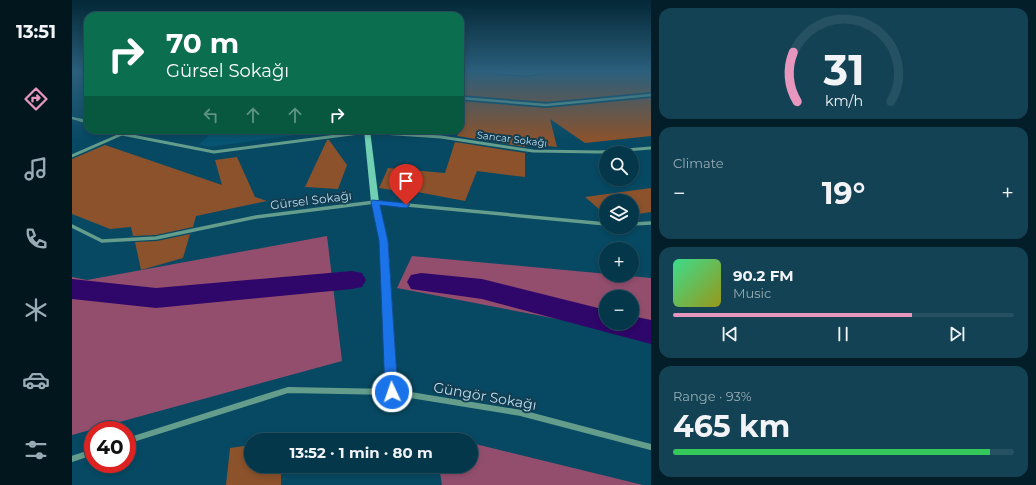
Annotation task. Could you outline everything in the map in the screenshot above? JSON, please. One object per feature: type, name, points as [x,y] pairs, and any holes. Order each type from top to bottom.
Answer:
[{"type":"street","points":[[464,98],[546,105],[651,95]]},
{"type":"street","points":[[72,118],[84,121]]},
{"type":"street","points":[[72,156],[122,134]]},
{"type":"street","name":"Sancar Sokağı","points":[[122,134],[214,152],[345,134]]},
{"type":"street","points":[[367,134],[375,202],[384,241],[392,392]]},
{"type":"street","name":"Sancar Sokağı","points":[[404,134],[441,137],[533,151],[600,152],[651,148]]},
{"type":"street","name":"Gürsel Sokağı","points":[[72,226],[102,241],[156,238],[256,218],[375,202],[599,223]]},
{"type":"street","points":[[639,224],[651,223]]},
{"type":"street","name":"Güngör Sokağı","points":[[136,438],[288,390],[392,392],[521,413],[651,448]]},
{"type":"street","points":[[72,459],[84,455]]},
{"type":"shaded area","points":[[210,134],[302,134],[209,147],[199,145]]},
{"type":"shaded area","points":[[327,236],[342,361],[123,421],[84,421],[84,432],[72,435],[72,277],[87,280]]},
{"type":"shaded area","points":[[412,256],[599,273],[599,282],[639,282],[639,277],[651,278],[651,337],[615,330],[639,330],[639,290],[599,290],[599,327],[397,288]]},
{"type":"shaded area","points":[[478,445],[643,485],[442,485],[440,473],[478,473]]},
{"type":"building","points":[[464,95],[464,95],[623,95],[546,102]]},
{"type":"building","points":[[651,98],[651,136],[585,143],[550,119],[557,147],[525,143],[525,147],[457,136],[458,134],[464,134],[464,101],[546,108]]},
{"type":"building","points":[[327,140],[329,140],[347,165],[338,189],[305,187]]},
{"type":"building","points":[[455,142],[525,153],[525,177],[477,171],[465,201],[412,191],[412,193],[379,188],[388,168],[445,173]]},
{"type":"building","points":[[105,145],[222,185],[215,160],[237,157],[255,197],[267,201],[196,216],[193,227],[156,235],[133,236],[131,227],[110,229],[72,214],[72,159]]},
{"type":"building","points":[[651,188],[651,212],[639,214],[639,194],[607,194]]},
{"type":"building","points":[[599,195],[599,209],[585,197]]},
{"type":"building","points":[[190,234],[183,258],[141,270],[135,242],[157,241]]},
{"type":"building","points":[[244,446],[244,473],[281,473],[281,485],[226,485],[230,448]]},
{"type":"waterway","points":[[72,289],[156,298],[352,280]]},
{"type":"waterway","points":[[421,282],[482,289],[599,319]]},
{"type":"waterway","points":[[639,329],[651,332]]},
{"type":"route","points":[[392,392],[384,241],[375,202],[406,205]]}]
